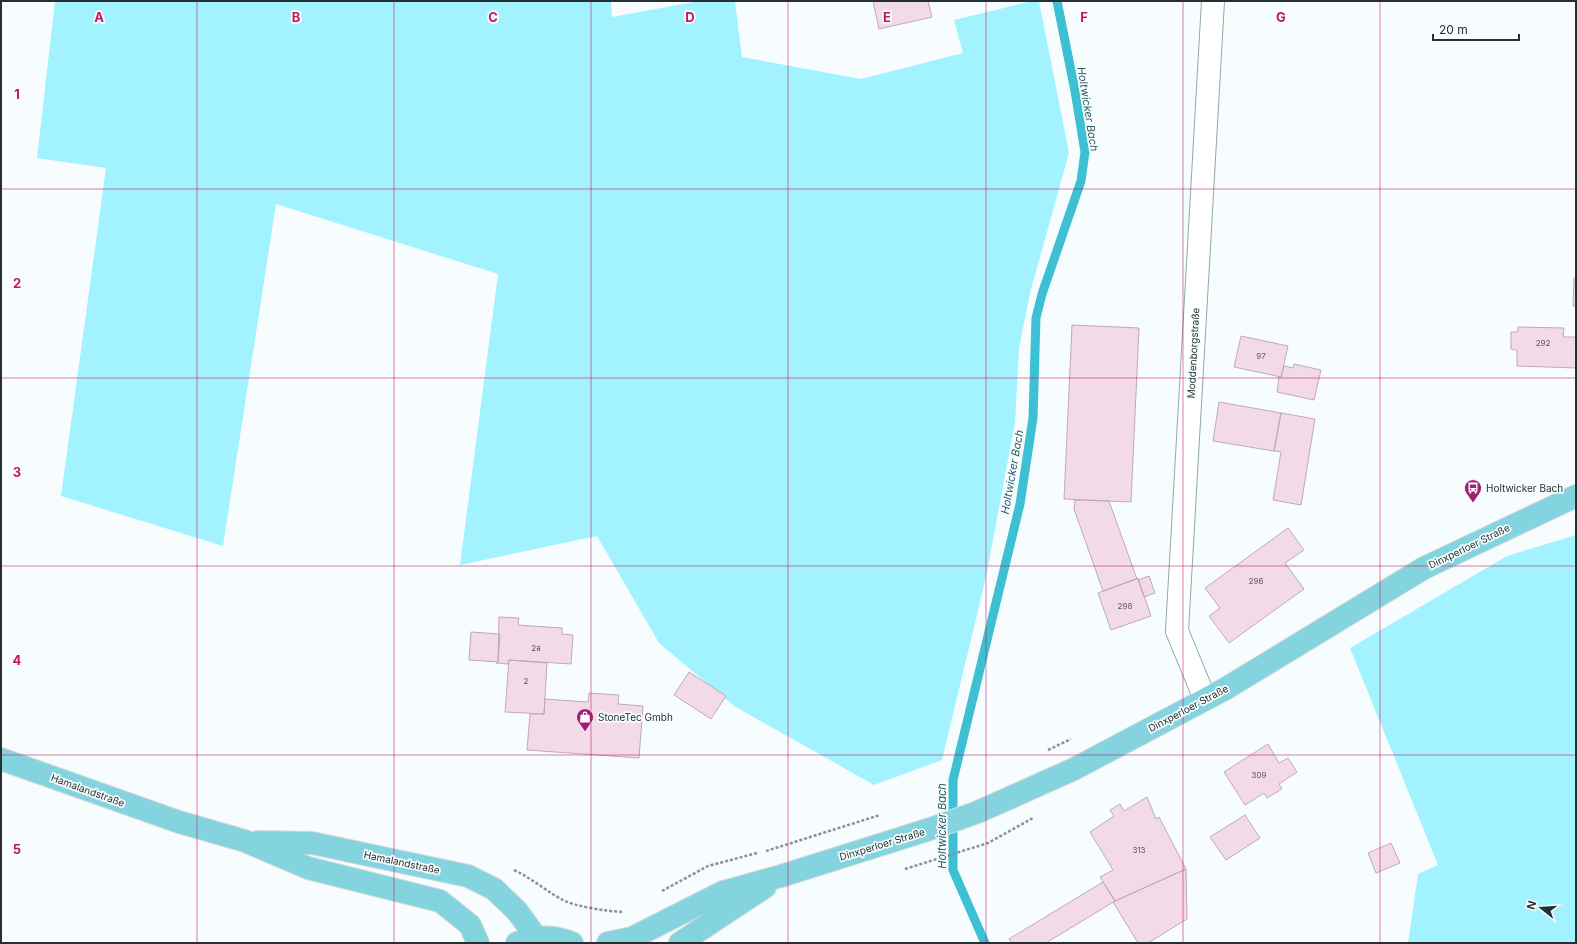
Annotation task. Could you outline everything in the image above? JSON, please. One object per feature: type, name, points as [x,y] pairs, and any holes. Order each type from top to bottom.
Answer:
[{"type":"main road","name":"Dinxperloer Straße","points":[[608,943],[632,938],[723,892],[781,876],[927,830],[978,812],[1074,769],[1231,685],[1424,568],[1576,496]]},
{"type":"main road","name":"Hamalandstraße","points":[[1,759],[179,822],[245,841],[308,868],[440,901],[470,925],[478,943]]},
{"type":"main road","name":"Hamalandstraße","points":[[245,841],[312,843],[468,876],[494,890],[517,911],[526,940]]},
{"type":"main road","name":"Dinxperloer Straße","points":[[680,943],[781,876]]},
{"type":"main road","points":[[526,940],[559,938],[572,943]]},
{"type":"street","name":"Moddenborgstraße","points":[[1205,699],[1177,631],[1214,1]]},
{"type":"path","points":[[766,851],[886,813]]},
{"type":"path","points":[[905,870],[988,843]]},
{"type":"path","points":[[509,868],[543,886],[563,900],[600,910],[624,912],[632,938]]},
{"type":"shaded area","points":[[55,1],[611,1],[612,17],[699,1],[735,1],[742,57],[861,79],[963,53],[954,20],[1032,1],[1039,1],[1069,153],[1030,293],[1019,348],[1015,423],[986,577],[942,760],[874,785],[734,706],[659,643],[597,536],[460,565],[498,274],[276,204],[223,546],[61,496],[106,168],[37,158]]},
{"type":"shaded area","points":[[1576,535],[1576,943],[1408,943],[1418,874],[1438,865],[1350,648],[1507,556]]},
{"type":"building","points":[[873,1],[928,1],[932,17],[879,29]]},
{"type":"building","points":[[1574,278],[1576,278],[1576,306],[1573,306]]},
{"type":"building","points":[[1072,325],[1139,328],[1131,502],[1064,499]]},
{"type":"building","points":[[1518,327],[1564,328],[1563,337],[1576,337],[1576,368],[1517,366],[1517,350],[1511,349],[1511,332],[1518,332]]},
{"type":"building","points":[[1241,336],[1288,346],[1281,377],[1234,367]]},
{"type":"building","points":[[1294,364],[1321,370],[1314,400],[1277,392],[1279,377],[1281,377],[1284,366],[1293,368]]},
{"type":"building","points":[[1219,402],[1281,413],[1274,451],[1213,441]]},
{"type":"building","points":[[1281,413],[1315,419],[1301,505],[1273,500],[1281,452],[1274,451]]},
{"type":"building","points":[[1075,500],[1109,501],[1137,579],[1103,591],[1074,509]]},
{"type":"building","points":[[1288,528],[1304,550],[1285,563],[1304,589],[1229,643],[1209,616],[1220,608],[1205,588]]},
{"type":"building","points":[[1149,576],[1155,593],[1144,597],[1138,580]]},
{"type":"building","points":[[1138,578],[1151,616],[1111,630],[1098,593]]},
{"type":"building","points":[[499,617],[519,618],[518,625],[562,628],[562,634],[573,635],[571,664],[509,660],[508,664],[496,663],[498,662]]},
{"type":"building","points":[[471,632],[500,634],[498,662],[469,660]]},
{"type":"building","points":[[509,660],[547,663],[544,714],[505,712]]},
{"type":"building","points":[[689,672],[726,696],[711,719],[674,695]]},
{"type":"building","name":"StoneTec Gmbh","points":[[589,693],[619,695],[618,704],[643,706],[639,758],[527,750],[530,714],[544,714],[545,699],[588,702]]},
{"type":"building","points":[[1268,744],[1279,763],[1288,758],[1297,772],[1279,784],[1282,789],[1267,798],[1264,793],[1245,805],[1224,772]]},
{"type":"building","points":[[1147,797],[1156,819],[1159,817],[1186,869],[1115,901],[1100,877],[1113,870],[1090,832],[1114,816],[1110,810],[1120,804],[1124,811]]},
{"type":"building","points":[[1245,815],[1260,838],[1226,860],[1210,837]]},
{"type":"building","points":[[1391,843],[1400,863],[1376,873],[1368,853]]},
{"type":"building","points":[[1186,869],[1187,919],[1148,943],[1138,943],[1113,902]]},
{"type":"building","points":[[1103,882],[1115,901],[1046,943],[1012,943],[1009,939]]},
{"type":"waterway","name":"Holtwicker Bach","points":[[985,943],[953,870],[953,780],[1020,504],[1033,418],[1036,318],[1042,294],[1081,181],[1085,152],[1075,91],[1057,1]]},
{"type":"place","name":"Holtwicker Bach","points":[[1473,503]]},
{"type":"place","name":"StoneTec Gmbh","points":[[585,732]]}]
